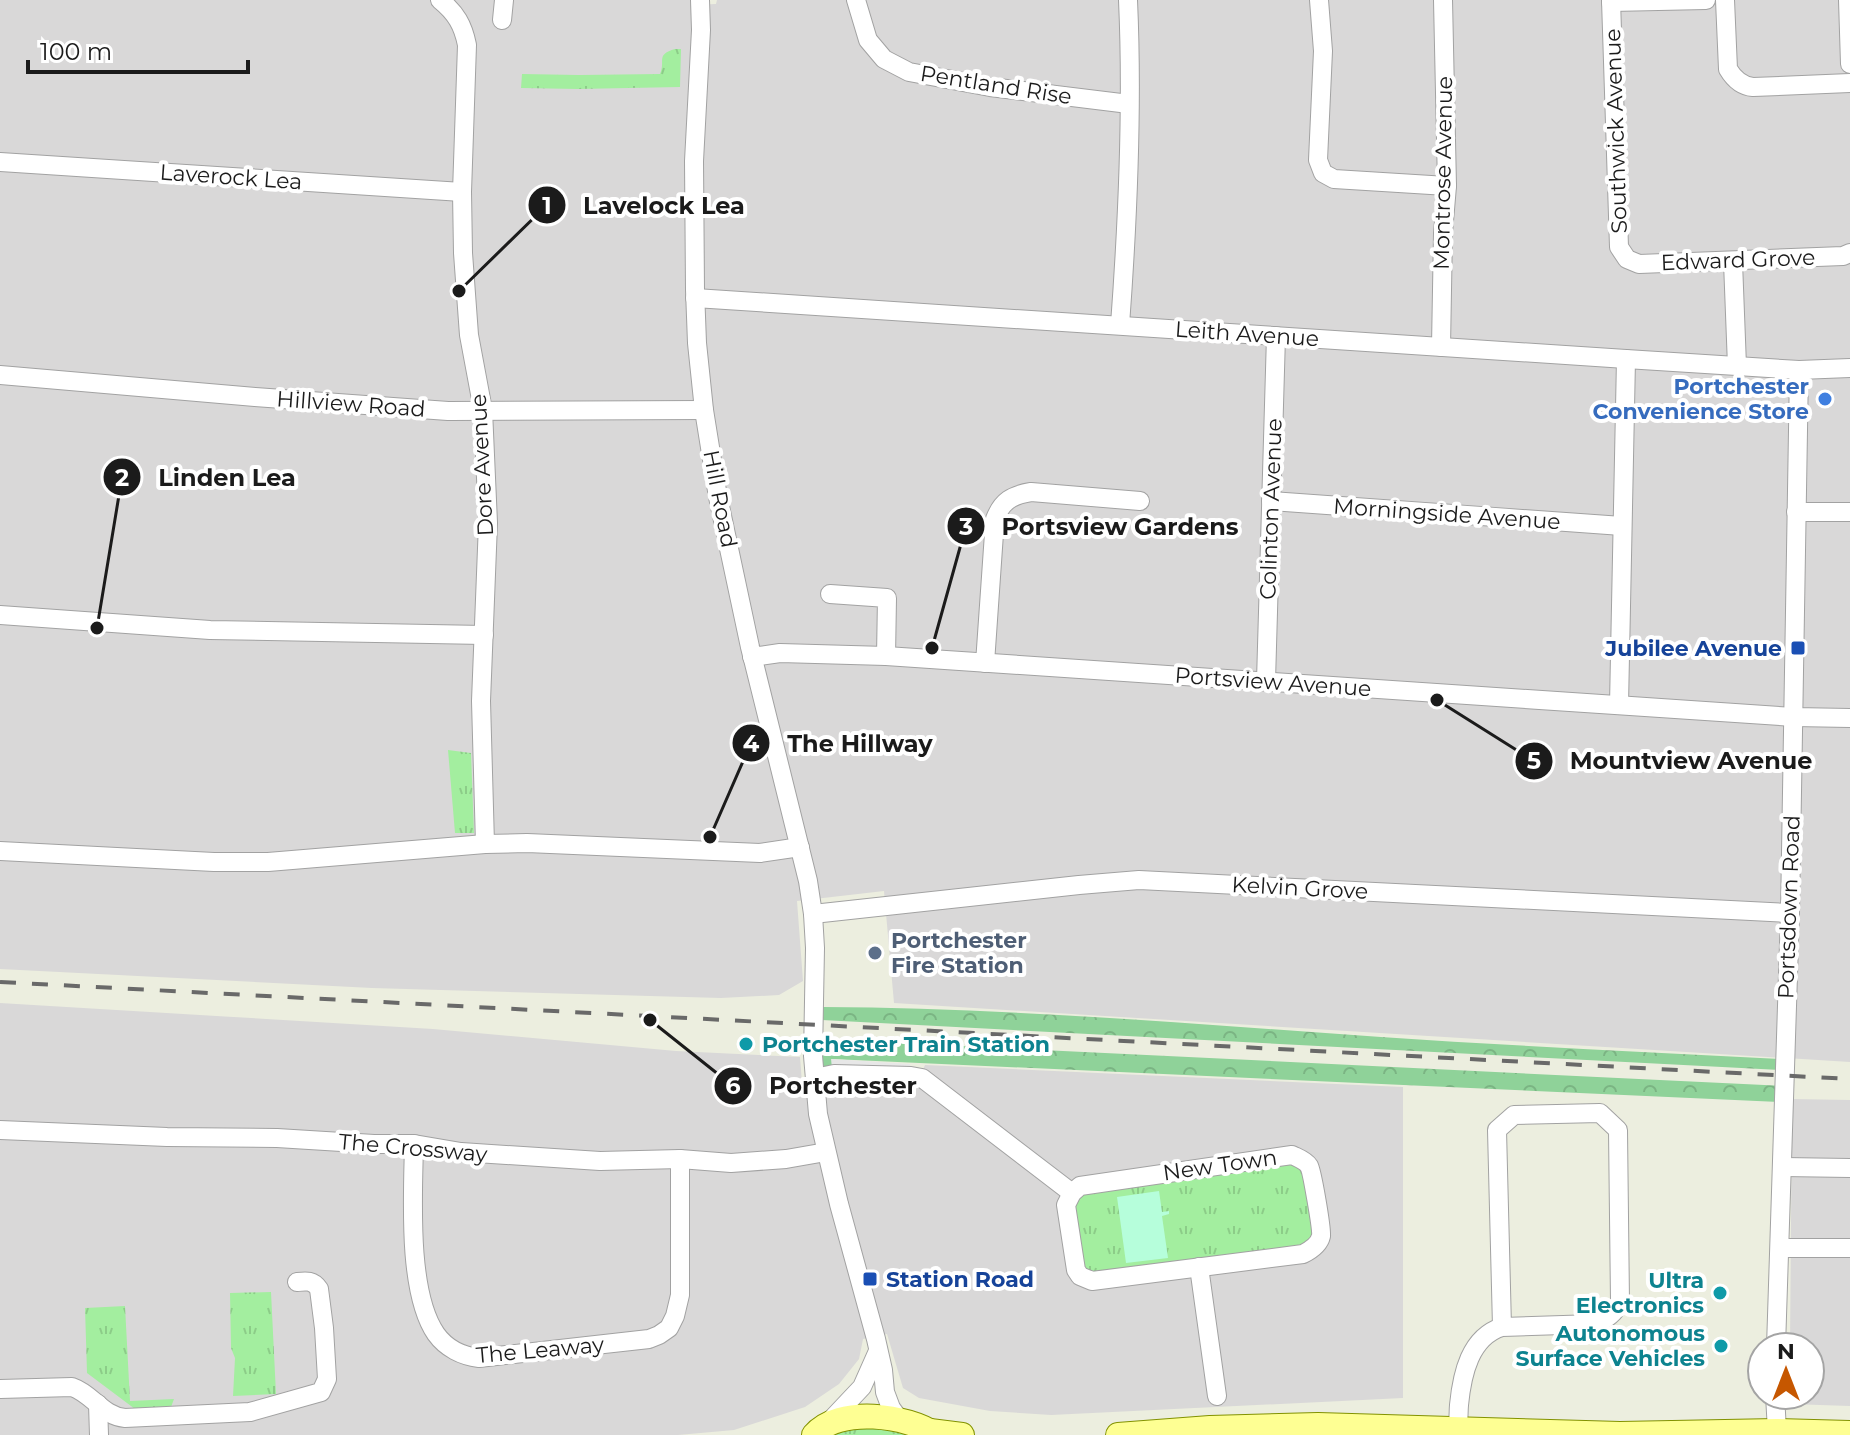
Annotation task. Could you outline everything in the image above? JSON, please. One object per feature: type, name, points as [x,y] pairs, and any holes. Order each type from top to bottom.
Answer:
[{"type":"main road","points":[[815,1431],[853,1418],[899,1419],[933,1433],[962,1435]]},
{"type":"main road","points":[[1118,1435],[1288,1426],[1612,1434],[1850,1433]]},
{"type":"street","points":[[502,20],[504,0]]},
{"type":"street","name":"Hill Road","points":[[700,0],[694,161],[695,298],[704,410],[718,497],[752,657],[800,847],[813,914],[815,1078]]},
{"type":"street","name":"Pentland Rise","points":[[856,0],[868,40],[884,59],[909,72],[990,87],[1129,104]]},
{"type":"street","points":[[1120,325],[1128,215],[1128,0]]},
{"type":"street","points":[[1319,0],[1323,51],[1318,160],[1323,173],[1334,179],[1447,186]]},
{"type":"street","name":"Montrose Avenue","points":[[1441,347],[1447,186],[1443,0]]},
{"type":"street","points":[[1611,1],[1706,0]]},
{"type":"street","points":[[1725,0],[1728,69],[1740,83],[1753,87],[1850,83]]},
{"type":"street","points":[[1848,0],[1850,64]]},
{"type":"street","name":"Southwick Avenue","points":[[1611,1],[1619,247],[1627,259]]},
{"type":"street","name":"Dore Avenue","points":[[447,2],[464,30],[467,45],[463,253],[469,335],[483,410],[488,523],[481,701],[485,844]]},
{"type":"street","name":"Laverock Lea","points":[[0,162],[462,192]]},
{"type":"street","name":"Edward Grove","points":[[1627,259],[1639,264],[1733,262],[1843,256],[1850,253]]},
{"type":"street","points":[[1733,262],[1737,366]]},
{"type":"street","name":"Leith Avenue","points":[[695,298],[1799,370],[1850,368]]},
{"type":"street","name":"Colinton Avenue","points":[[1266,681],[1276,336]]},
{"type":"street","points":[[1619,705],[1626,359]]},
{"type":"street","name":"Portsdown Road","points":[[1777,1331],[1790,913],[1799,370]]},
{"type":"street","name":"Hillview Road","points":[[0,375],[448,411],[704,410]]},
{"type":"street","points":[[985,663],[995,519],[1003,503],[1014,496],[1031,492],[1140,501]]},
{"type":"street","name":"Morningside Avenue","points":[[1271,501],[1622,526]]},
{"type":"street","points":[[1796,512],[1850,512]]},
{"type":"street","points":[[830,594],[887,598],[886,656]]},
{"type":"street","points":[[0,615],[210,630],[484,635]]},
{"type":"street","name":"Portsview Avenue","points":[[752,657],[780,653],[886,656],[1794,717]]},
{"type":"street","points":[[1794,717],[1850,718]]},
{"type":"street","points":[[0,851],[254,862],[485,844],[760,853],[800,847]]},
{"type":"street","name":"Kelvin Grove","points":[[813,914],[1139,880],[1790,913]]},
{"type":"street","points":[[899,1419],[885,1392],[883,1370],[826,1152],[815,1078],[846,1074],[922,1078],[1072,1193]]},
{"type":"street","points":[[1455,1432],[1462,1381],[1471,1355],[1486,1333],[1502,1327],[1594,1324],[1603,1321],[1620,1302],[1618,1130],[1600,1113],[1514,1115],[1497,1130],[1502,1327]]},
{"type":"street","name":"The Crossway","points":[[0,1130],[414,1144],[461,1152],[600,1161],[680,1159],[759,1162],[826,1152]]},
{"type":"street","name":"The Leaway","points":[[414,1144],[414,1241],[423,1302],[430,1323],[446,1344],[465,1356],[479,1358],[629,1342],[659,1335],[669,1328],[679,1306],[680,1295],[680,1159]]},
{"type":"street","name":"New Town","points":[[1292,1155],[1309,1166],[1321,1235],[1316,1245],[1303,1254],[1199,1267],[1086,1280],[1080,1276],[1074,1263],[1066,1205],[1072,1193],[1080,1186],[1292,1155]]},
{"type":"street","points":[[1783,1167],[1850,1168]]},
{"type":"street","points":[[1780,1248],[1850,1248]]},
{"type":"street","points":[[1199,1267],[1217,1396]]},
{"type":"street","points":[[0,1389],[72,1387],[81,1390],[114,1417],[125,1418],[250,1412],[321,1392],[327,1379],[319,1289],[311,1281],[297,1282]]},
{"type":"street","points":[[815,1431],[862,1387],[878,1351]]},
{"type":"street","points":[[98,1404],[99,1435]]},
{"type":"street","points":[[1776,1411],[1777,1431]]},
{"type":"shaded area","points":[[0,0],[690,0],[691,5],[716,4],[717,0],[1850,0],[1850,1062],[894,1003],[884,891],[797,901],[803,981],[779,995],[721,998],[372,988],[0,969]]},
{"type":"shaded area","points":[[0,1003],[433,1029],[676,1051],[800,1057],[802,1083],[917,1083],[925,1065],[1403,1087],[1403,1398],[1051,1415],[990,1411],[919,1398],[903,1388],[887,1334],[863,1339],[859,1359],[839,1384],[805,1407],[734,1430],[678,1435],[0,1435]]},
{"type":"shaded area","points":[[831,1059],[910,1064],[910,1071],[832,1068]]},
{"type":"shaded area","points":[[1792,1099],[1850,1100],[1850,1406],[1826,1405],[1826,1331],[1790,1331]]},
{"type":"green space","points":[[681,49],[680,87],[521,88],[522,74],[660,74],[663,56]]},
{"type":"green space","points":[[448,750],[471,753],[474,833],[455,833]]},
{"type":"green space","points":[[823,1007],[1032,1014],[1781,1059],[1780,1070],[822,1020]]},
{"type":"green space","points":[[818,1039],[1783,1086],[1779,1102],[832,1059],[832,1068],[824,1067],[821,1061]]},
{"type":"green space","points":[[1284,1161],[1302,1167],[1314,1232],[1305,1245],[1098,1276],[1084,1270],[1073,1202],[1076,1195],[1270,1168]]},
{"type":"green space","points":[[1159,1191],[1162,1212],[1169,1211],[1169,1214],[1162,1216],[1168,1258],[1126,1263],[1117,1197]]},
{"type":"green space","points":[[271,1292],[276,1394],[233,1396],[235,1358],[231,1348],[230,1293]]},
{"type":"green space","points":[[125,1306],[130,1401],[174,1399],[171,1407],[135,1409],[87,1373],[85,1308]]},
{"type":"green space","points":[[861,1425],[916,1435],[830,1435]]},
{"type":"railway","points":[[0,982],[1850,1079]]},
{"type":"place","name":"Lavelock Lea","points":[[459,291]]},
{"type":"place","name":"Portchester Convenience Store","points":[[1825,399]]},
{"type":"place","name":"Linden Lea","points":[[97,628]]},
{"type":"place","name":"Portsview Gardens","points":[[932,648]]},
{"type":"place","name":"Jubilee Avenue","points":[[1798,648]]},
{"type":"place","name":"Mountview Avenue","points":[[1437,700]]},
{"type":"place","name":"The Hillway","points":[[710,837]]},
{"type":"place","name":"Portchester Fire Station","points":[[875,953]]},
{"type":"place","name":"Portchester","points":[[650,1020]]},
{"type":"place","name":"Portchester Train Station","points":[[746,1044]]},
{"type":"place","name":"Station Road","points":[[870,1279]]},
{"type":"place","name":"Ultra Electronics","points":[[1720,1293]]},
{"type":"place","name":"Autonomous Surface Vehicles","points":[[1721,1346]]}]
